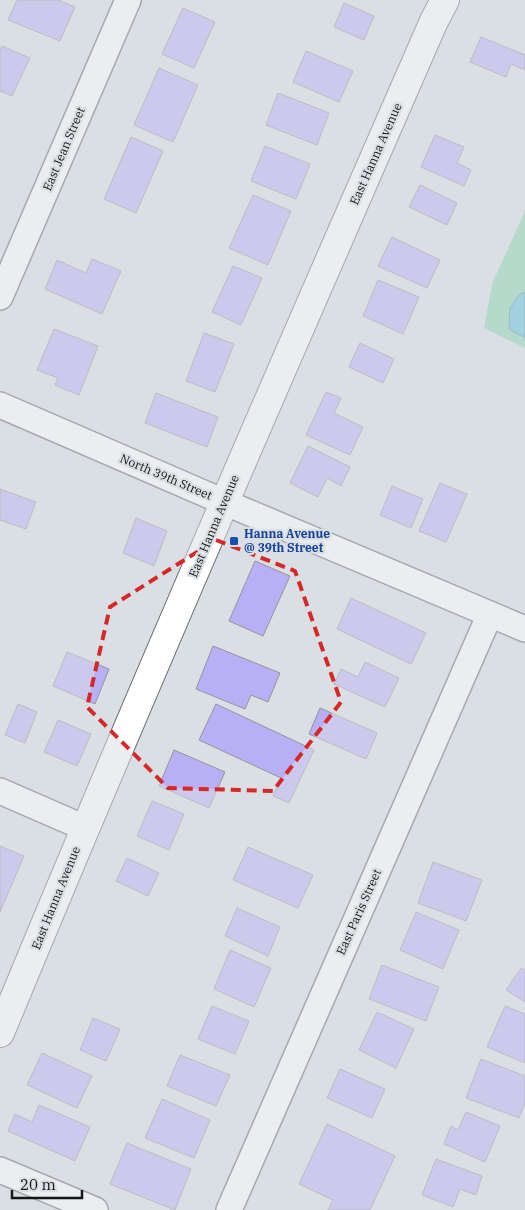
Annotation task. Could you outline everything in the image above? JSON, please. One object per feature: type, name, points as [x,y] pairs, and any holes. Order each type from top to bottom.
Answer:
[{"type":"street","name":"East Jean Street","points":[[0,298],[128,0]]},
{"type":"street","name":"East Hanna Avenue","points":[[0,1033],[224,502],[439,7]]},
{"type":"street","name":"North 39th Street","points":[[0,405],[525,629]]},
{"type":"street","name":"East Paris Street","points":[[229,1210],[490,614]]},
{"type":"street","points":[[0,791],[85,828]]},
{"type":"street","points":[[0,1170],[95,1210]]},
{"type":"highlighted area","points":[[216,540],[295,571],[341,702],[273,791],[168,788],[87,707],[110,607]]},
{"type":"green space","points":[[525,211],[525,348],[484,328],[492,284]]},
{"type":"water","points":[[525,292],[525,338],[509,329],[510,308],[520,294]]},
{"type":"building","points":[[17,0],[58,0],[75,7],[60,41],[8,20]]},
{"type":"building","points":[[344,3],[374,16],[364,40],[334,27]]},
{"type":"building","points":[[183,8],[215,22],[194,68],[162,54]]},
{"type":"building","points":[[481,37],[525,55],[525,70],[511,64],[506,77],[470,62]]},
{"type":"building","points":[[2,46],[30,58],[12,96],[0,91],[0,51]]},
{"type":"building","points":[[306,51],[353,71],[339,102],[293,82]]},
{"type":"building","points":[[159,68],[198,85],[173,142],[134,125]]},
{"type":"building","points":[[278,93],[329,113],[317,145],[266,125]]},
{"type":"building","points":[[435,135],[464,147],[457,163],[471,170],[464,186],[421,167]]},
{"type":"building","points":[[131,137],[163,151],[136,213],[104,199]]},
{"type":"building","points":[[265,146],[310,164],[296,199],[251,181]]},
{"type":"building","points":[[420,185],[457,203],[447,225],[409,207]]},
{"type":"building","points":[[253,195],[291,211],[268,265],[229,248]]},
{"type":"building","points":[[392,237],[440,260],[427,288],[378,266]]},
{"type":"building","points":[[92,259],[121,271],[102,314],[45,289],[57,260],[86,273]]},
{"type":"building","points":[[233,266],[262,278],[241,325],[212,312]]},
{"type":"building","points":[[378,280],[419,297],[403,334],[363,316]]},
{"type":"building","points":[[54,329],[98,346],[79,395],[55,385],[58,378],[37,370]]},
{"type":"building","points":[[204,333],[234,344],[215,392],[186,381]]},
{"type":"building","points":[[360,343],[394,359],[383,383],[349,367]]},
{"type":"building","points":[[326,392],[341,398],[334,413],[363,427],[350,455],[306,435]]},
{"type":"building","points":[[156,393],[218,417],[207,447],[145,423]]},
{"type":"building","points":[[308,446],[350,467],[341,486],[327,478],[318,497],[290,483]]},
{"type":"building","points":[[440,483],[467,494],[446,542],[419,531]]},
{"type":"building","points":[[392,486],[423,499],[411,528],[380,515]]},
{"type":"building","points":[[0,489],[36,502],[26,529],[0,520]]},
{"type":"building","points":[[136,518],[167,531],[154,566],[123,553]]},
{"type":"building","points":[[255,561],[290,576],[263,636],[229,621]]},
{"type":"building","points":[[351,598],[426,633],[411,664],[337,629]]},
{"type":"building","points":[[213,646],[280,673],[268,702],[251,695],[245,709],[196,689]]},
{"type":"building","points":[[67,652],[109,669],[95,704],[53,686]]},
{"type":"building","points":[[365,662],[399,678],[385,707],[334,684],[341,669],[358,677]]},
{"type":"building","points":[[18,704],[37,712],[25,743],[5,735]]},
{"type":"building","points":[[216,704],[314,750],[289,803],[273,796],[281,778],[199,740]]},
{"type":"building","points":[[320,708],[377,733],[366,759],[309,734]]},
{"type":"building","points":[[58,720],[91,734],[77,766],[44,752]]},
{"type":"building","points":[[174,750],[225,772],[209,808],[159,786]]},
{"type":"building","points":[[152,801],[184,814],[169,850],[137,836]]},
{"type":"building","points":[[0,846],[24,856],[0,912]]},
{"type":"building","points":[[248,847],[313,875],[298,908],[233,880]]},
{"type":"building","points":[[127,858],[159,873],[148,896],[116,881]]},
{"type":"building","points":[[433,862],[482,880],[466,921],[418,903]]},
{"type":"building","points":[[237,908],[280,927],[268,956],[225,936]]},
{"type":"building","points":[[416,912],[459,930],[443,969],[400,950]]},
{"type":"building","points":[[230,950],[271,968],[254,1007],[214,989]]},
{"type":"building","points":[[382,965],[439,987],[426,1021],[369,999]]},
{"type":"building","points":[[521,968],[525,970],[525,1002],[506,990]]},
{"type":"building","points":[[212,1006],[249,1021],[235,1054],[198,1039]]},
{"type":"building","points":[[505,1006],[525,1014],[525,1063],[487,1047]]},
{"type":"building","points":[[377,1012],[414,1029],[396,1068],[359,1050]]},
{"type":"building","points":[[93,1018],[120,1029],[106,1061],[80,1050]]},
{"type":"building","points":[[42,1053],[92,1076],[77,1108],[27,1085]]},
{"type":"building","points":[[180,1055],[230,1075],[216,1106],[167,1086]]},
{"type":"building","points":[[481,1059],[525,1076],[525,1102],[519,1118],[466,1098]]},
{"type":"building","points":[[340,1069],[385,1089],[372,1118],[327,1098]]},
{"type":"building","points":[[162,1099],[210,1120],[194,1158],[145,1138]]},
{"type":"building","points":[[39,1105],[90,1127],[75,1161],[8,1131],[15,1114],[32,1122]]},
{"type":"building","points":[[466,1112],[500,1126],[485,1162],[444,1144],[451,1126],[458,1130]]},
{"type":"building","points":[[327,1124],[395,1156],[370,1210],[328,1210],[333,1200],[299,1184]]},
{"type":"building","points":[[127,1143],[191,1169],[175,1210],[110,1184]]},
{"type":"building","points":[[436,1159],[482,1176],[476,1195],[460,1189],[453,1207],[422,1195]]},
{"type":"place","name":"Hanna Avenue @ 39th Street","points":[[234,541]]}]
